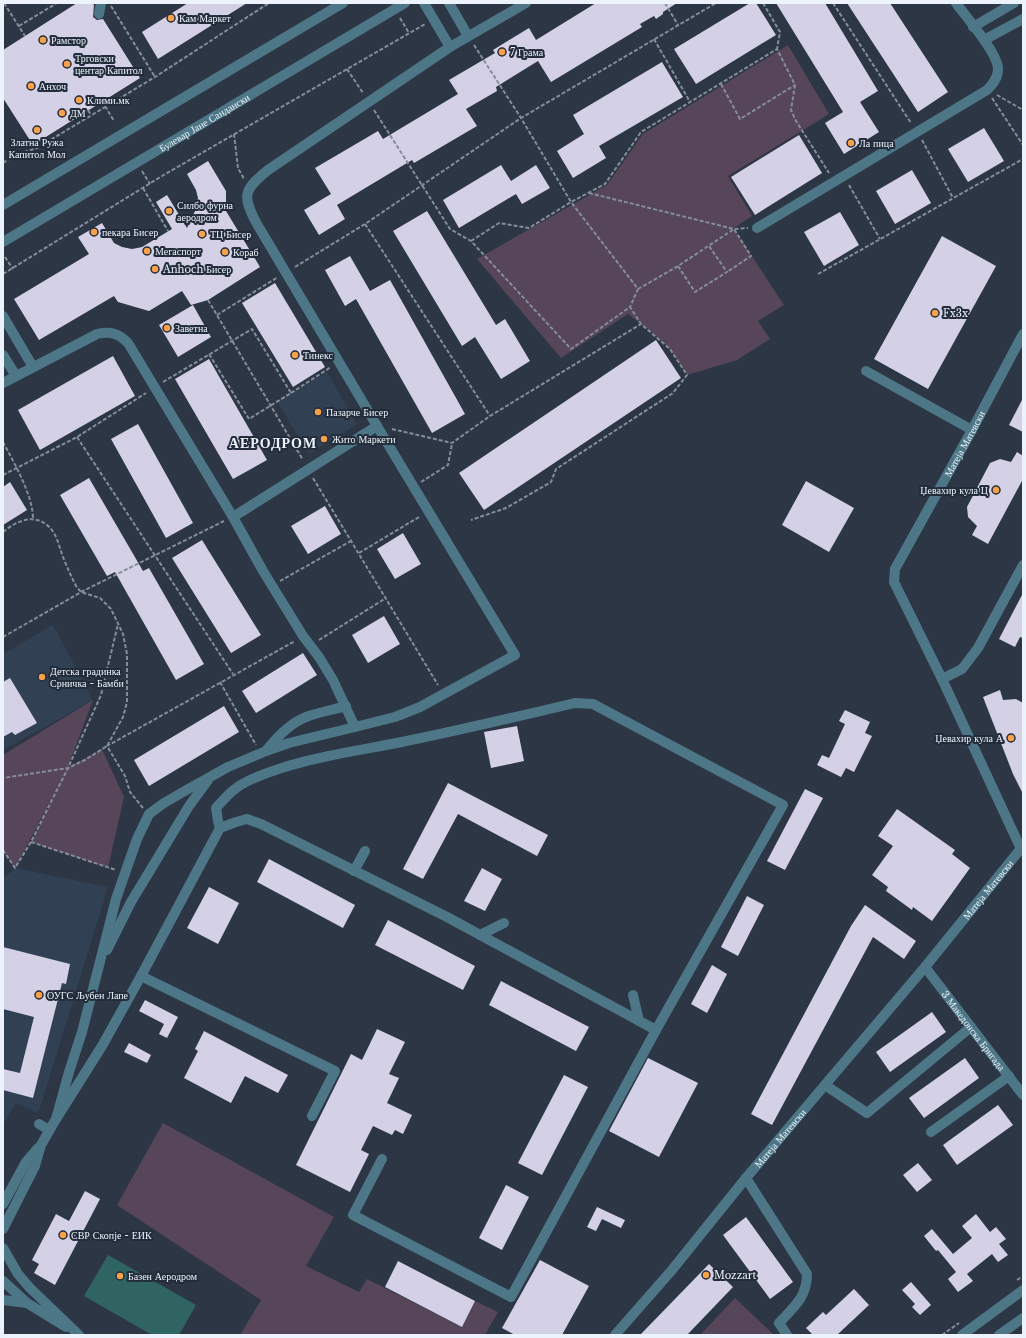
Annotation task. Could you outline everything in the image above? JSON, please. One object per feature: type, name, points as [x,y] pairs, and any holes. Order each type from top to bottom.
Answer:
[{"type":"street","points":[[99,14],[101,3]]},
{"type":"street","points":[[3,205],[343,3]]},
{"type":"street","name":"Булевар Јане Сандански","points":[[3,242],[405,3]]},
{"type":"street","points":[[424,3],[450,47]]},
{"type":"street","points":[[449,3],[468,36]]},
{"type":"street","points":[[56,1119],[68,1072],[82,1032],[116,899],[137,839],[149,814],[190,788],[228,767],[289,743],[395,717],[420,707],[515,655],[377,426],[250,210],[246,198],[253,183],[268,170],[450,47],[526,3]]},
{"type":"street","points":[[757,228],[987,90],[995,80],[998,69],[996,61],[984,40],[956,3]]},
{"type":"street","points":[[973,27],[1014,3]]},
{"type":"street","points":[[984,40],[1023,19]]},
{"type":"street","points":[[3,316],[33,367]]},
{"type":"street","points":[[3,383],[97,334],[114,333],[128,343],[272,586],[303,636],[333,680],[355,727]]},
{"type":"street","name":"Матеја Матевски","points":[[615,1335],[672,1270],[746,1178],[926,967],[1022,847],[894,582],[895,570],[1023,334]]},
{"type":"street","points":[[3,355],[16,376]]},
{"type":"street","points":[[866,371],[972,430]]},
{"type":"street","points":[[232,517],[377,426]]},
{"type":"street","points":[[942,680],[962,669],[978,648],[1023,565]]},
{"type":"street","points":[[3,1229],[35,1166],[41,1145],[49,1130],[102,1046],[220,828],[216,808],[229,793],[247,781],[274,771],[324,757],[400,742],[575,703],[593,704],[783,805],[656,1030],[511,1297],[353,1214],[382,1159]]},
{"type":"street","points":[[263,752],[288,728],[306,717],[346,706]]},
{"type":"street","points":[[97,970],[131,902],[189,806],[209,778]]},
{"type":"street","points":[[220,828],[247,819],[261,824],[480,936],[656,1030]]},
{"type":"street","points":[[354,871],[365,851]]},
{"type":"street","points":[[480,936],[504,923]]},
{"type":"street","name":"3 Македонска Бригада","points":[[926,967],[1023,1095]]},
{"type":"street","points":[[141,976],[335,1071],[312,1116]]},
{"type":"street","points":[[632,995],[639,1021]]},
{"type":"street","points":[[825,1086],[867,1113],[971,1027]]},
{"type":"street","points":[[932,1132],[1009,1076]]},
{"type":"street","points":[[39,1124],[49,1130]]},
{"type":"street","points":[[3,1204],[8,1187],[26,1162],[41,1145]]},
{"type":"street","points":[[746,1178],[807,1274],[807,1286],[800,1301],[779,1323],[787,1335]]},
{"type":"street","points":[[3,1248],[18,1274],[30,1288],[78,1334]]},
{"type":"street","points":[[3,1281],[27,1303],[78,1334]]},
{"type":"street","points":[[962,1335],[1023,1290]]},
{"type":"street","points":[[3,1300],[27,1303]]},
{"type":"street","points":[[999,1335],[1023,1318]]},
{"type":"path","points":[[19,26],[57,3]]},
{"type":"path","points":[[109,3],[155,77]]},
{"type":"path","points":[[3,163],[13,156],[37,148],[155,77],[269,3]]},
{"type":"path","points":[[665,3],[678,25]]},
{"type":"path","points":[[217,315],[365,224],[521,118],[716,3]]},
{"type":"path","points":[[763,3],[780,32],[777,49],[795,85],[791,110],[796,121],[834,182]]},
{"type":"path","points":[[833,3],[918,132],[954,198]]},
{"type":"path","points":[[4,4],[25,36]]},
{"type":"path","points":[[395,9],[409,33]]},
{"type":"path","points":[[3,274],[234,134],[433,19]]},
{"type":"path","points":[[468,36],[521,118],[571,202],[638,289]]},
{"type":"path","points":[[654,39],[690,102]]},
{"type":"path","points":[[471,241],[500,223],[529,228],[571,202],[605,184],[641,132],[777,49]]},
{"type":"path","points":[[347,69],[450,229],[471,241],[571,349],[630,307],[638,289],[678,266],[734,229]]},
{"type":"path","points":[[721,84],[740,119],[795,85]]},
{"type":"path","points":[[987,90],[1023,110]]},
{"type":"path","points":[[987,90],[1023,145]]},
{"type":"path","points":[[106,106],[114,121]]},
{"type":"path","points":[[88,110],[91,115]]},
{"type":"path","points":[[234,134],[238,168],[249,189]]},
{"type":"path","points":[[818,274],[1023,159]]},
{"type":"path","points":[[142,172],[150,184]]},
{"type":"path","points":[[844,176],[880,239]]},
{"type":"path","points":[[143,188],[168,231]]},
{"type":"path","points":[[588,193],[734,229],[757,228]]},
{"type":"path","points":[[365,224],[490,416]]},
{"type":"path","points":[[678,266],[695,292],[727,272],[751,256],[734,229]]},
{"type":"path","points":[[709,246],[727,272]]},
{"type":"path","points":[[5,257],[13,269]]},
{"type":"path","points":[[208,300],[443,694]]},
{"type":"path","points":[[472,520],[506,508],[550,482],[556,469],[673,393],[687,375],[670,349],[641,324],[630,307]]},
{"type":"path","points":[[414,486],[448,466],[452,443],[490,416],[641,324]]},
{"type":"path","points":[[3,475],[77,437],[209,354],[252,329],[291,393]]},
{"type":"path","points":[[209,354],[249,419],[340,362]]},
{"type":"path","points":[[377,426],[452,443]]},
{"type":"path","points":[[77,437],[233,674]]},
{"type":"path","points":[[3,442],[17,468],[33,508],[33,519]]},
{"type":"path","points":[[359,553],[428,511]]},
{"type":"path","points":[[3,637],[81,592],[232,517]]},
{"type":"path","points":[[3,532],[25,519],[33,519],[47,525],[54,534],[76,586],[81,592],[100,598],[111,609],[123,634],[127,654],[126,702],[123,717],[107,746]]},
{"type":"path","points":[[272,586],[351,541]]},
{"type":"path","points":[[310,645],[386,598]]},
{"type":"path","points":[[3,850],[15,868],[31,842],[68,768],[101,695],[118,624]]},
{"type":"path","points":[[3,778],[68,768],[85,760],[233,674],[303,636]]},
{"type":"path","points":[[220,682],[263,752]]},
{"type":"path","points":[[107,746],[125,776],[132,797],[149,814]]},
{"type":"path","points":[[31,842],[125,873]]},
{"type":"shaded area","points":[[788,45],[829,114],[728,176],[752,216],[677,266],[734,229],[784,305],[758,321],[770,339],[737,360],[687,375],[670,349],[654,334],[628,314],[561,358],[477,259],[607,185],[643,134]]},
{"type":"shaded area","name":"Пазарче Бисер","points":[[327,372],[357,424],[309,454],[277,401]]},
{"type":"shaded area","name":"Детска градинка Срничка - Бамби","points":[[53,625],[93,700],[3,750],[3,654]]},
{"type":"shaded area","points":[[93,700],[68,767],[102,749],[124,797],[108,868],[31,842],[56,791],[15,868],[3,850],[3,755]]},
{"type":"shaded area","name":"ОУГС Љубен Лапе","points":[[15,868],[108,887],[41,1105],[37,1113],[16,1103],[3,1125],[3,879]]},
{"type":"shaded area","points":[[163,1123],[334,1217],[306,1266],[359,1292],[367,1279],[462,1327],[475,1301],[498,1312],[485,1335],[240,1335],[261,1300],[117,1205]]},
{"type":"shaded area","name":"Базен Аеродром","points":[[108,1255],[196,1305],[179,1335],[152,1335],[84,1296]]},
{"type":"shaded area","points":[[735,1298],[774,1335],[700,1335]]},
{"type":"building","name":"Трговски центар Капитол","points":[[77,3],[92,3],[94,5],[93,17],[97,20],[103,19],[140,78],[33,145],[3,98],[3,50]]},
{"type":"building","points":[[188,3],[247,3],[158,59],[142,32]]},
{"type":"building","points":[[596,3],[677,3],[663,12],[663,14],[656,19],[654,16],[640,24],[642,27],[551,82],[538,61],[496,87],[497,91],[466,109],[477,126],[414,163],[412,160],[337,205],[345,219],[319,235],[304,210],[331,194],[315,168],[378,131],[383,139],[458,94],[449,80],[495,53],[493,50],[529,28],[536,40]]},
{"type":"building","points":[[750,3],[756,3],[776,35],[696,84],[674,49]]},
{"type":"building","points":[[776,3],[825,3],[878,91],[860,102],[879,132],[844,154],[825,123],[843,112]]},
{"type":"building","points":[[847,3],[890,3],[948,92],[918,112]]},
{"type":"building","points":[[662,62],[683,97],[599,146],[606,158],[573,178],[557,151],[584,134],[573,115]]},
{"type":"building","points":[[984,128],[1004,161],[968,182],[948,149]]},
{"type":"building","points":[[799,135],[822,173],[755,215],[731,177]]},
{"type":"building","name":"ТЦ Бисер","points":[[208,161],[226,191],[226,211],[260,267],[208,300],[191,305],[182,291],[149,311],[118,302],[114,296],[39,340],[14,299],[89,254],[78,237],[102,223],[114,243],[122,247],[132,249],[142,247],[172,229],[156,202],[167,195],[187,228],[196,209],[198,198],[196,190],[187,174]]},
{"type":"building","points":[[501,165],[511,181],[536,165],[550,188],[522,204],[516,194],[459,228],[443,200]]},
{"type":"building","points":[[912,170],[931,203],[895,224],[876,191]]},
{"type":"building","points":[[427,211],[496,325],[505,319],[530,361],[501,379],[475,337],[462,346],[393,231]]},
{"type":"building","points":[[840,212],[859,245],[824,266],[804,232]]},
{"type":"building","name":"Fx3x","points":[[942,236],[996,266],[928,389],[874,359]]},
{"type":"building","points":[[350,256],[370,291],[390,280],[465,414],[432,433],[356,299],[345,306],[325,270]]},
{"type":"building","points":[[275,283],[325,367],[293,387],[242,303]]},
{"type":"building","points":[[193,305],[211,337],[178,357],[159,325]]},
{"type":"building","points":[[656,340],[681,378],[484,510],[459,473]]},
{"type":"building","points":[[113,356],[135,396],[40,450],[18,410]]},
{"type":"building","points":[[209,359],[267,460],[233,479],[175,379]]},
{"type":"building","points":[[1023,398],[1023,432],[1009,425]]},
{"type":"building","points":[[138,424],[193,523],[166,538],[111,439]]},
{"type":"building","name":"Џевахир кула Ц","points":[[1017,452],[1023,456],[1023,479],[988,544],[972,535],[977,526],[968,517],[967,507],[990,463],[1000,459],[1011,462]]},
{"type":"building","points":[[89,478],[143,571],[149,568],[204,664],[176,680],[115,572],[107,576],[60,495]]},
{"type":"building","points":[[806,481],[854,508],[829,552],[782,525]]},
{"type":"building","points":[[10,482],[27,510],[3,525],[3,487]]},
{"type":"building","points":[[325,506],[341,534],[308,554],[291,526]]},
{"type":"building","points":[[403,533],[421,564],[395,579],[377,549]]},
{"type":"building","points":[[202,540],[261,635],[231,653],[172,558]]},
{"type":"building","points":[[1023,593],[1023,638],[1020,637],[1015,647],[999,639]]},
{"type":"building","points":[[384,616],[400,644],[368,663],[352,635]]},
{"type":"building","points":[[303,653],[317,675],[256,713],[242,691]]},
{"type":"building","points":[[10,678],[37,723],[15,735],[12,732],[3,737],[3,682]]},
{"type":"building","name":"Џевахир кула А","points":[[1000,690],[1003,700],[1016,699],[1023,703],[1023,794],[1013,774],[983,697]]},
{"type":"building","points":[[224,706],[239,732],[149,786],[134,760]]},
{"type":"building","points":[[845,710],[870,722],[865,733],[872,736],[854,772],[846,768],[841,777],[817,765],[822,755],[829,758],[845,724],[839,721]]},
{"type":"building","points":[[517,726],[524,761],[491,768],[484,732]]},
{"type":"building","points":[[448,783],[548,835],[537,856],[458,814],[423,879],[403,869]]},
{"type":"building","points":[[805,789],[823,798],[785,870],[767,861]]},
{"type":"building","points":[[897,809],[955,850],[952,854],[970,868],[932,921],[913,907],[912,910],[886,891],[888,887],[872,875],[893,846],[878,836]]},
{"type":"building","points":[[269,859],[355,905],[343,928],[257,882]]},
{"type":"building","points":[[482,868],[502,879],[485,911],[464,901]]},
{"type":"building","points":[[209,887],[239,903],[218,944],[187,928]]},
{"type":"building","points":[[747,896],[764,905],[738,956],[721,947]]},
{"type":"building","points":[[865,905],[916,941],[904,959],[873,937],[772,1125],[751,1114],[851,926]]},
{"type":"building","points":[[388,920],[475,966],[463,990],[375,945]]},
{"type":"building","points":[[3,947],[70,964],[66,984],[62,983],[33,1098],[3,1090],[3,1069],[20,1073],[34,1017],[3,1009]]},
{"type":"building","points":[[712,965],[727,974],[707,1013],[691,1004]]},
{"type":"building","points":[[501,981],[589,1027],[576,1051],[489,1005]]},
{"type":"building","points":[[145,1000],[178,1017],[167,1038],[159,1034],[164,1024],[139,1011]]},
{"type":"building","points":[[932,1012],[946,1032],[890,1072],[876,1052]]},
{"type":"building","points":[[377,1029],[405,1042],[389,1074],[399,1078],[387,1103],[412,1115],[403,1134],[395,1130],[392,1135],[373,1126],[361,1150],[369,1154],[350,1192],[296,1165],[351,1054],[362,1060]]},
{"type":"building","points":[[204,1031],[288,1075],[278,1093],[245,1076],[231,1103],[184,1078],[198,1051],[195,1049]]},
{"type":"building","points":[[129,1043],[151,1055],[147,1063],[124,1052]]},
{"type":"building","points":[[648,1058],[698,1083],[659,1157],[609,1131]]},
{"type":"building","points":[[965,1058],[979,1078],[924,1118],[909,1098]]},
{"type":"building","points":[[564,1075],[588,1087],[542,1175],[518,1163]]},
{"type":"building","points":[[998,1105],[1013,1125],[957,1165],[943,1145]]},
{"type":"building","points":[[918,1163],[932,1180],[917,1192],[903,1175]]},
{"type":"building","points":[[506,1185],[529,1197],[502,1250],[479,1238]]},
{"type":"building","name":"СВР Скопје - ЕИК","points":[[85,1191],[100,1199],[55,1285],[34,1273],[39,1264],[32,1260],[56,1214],[69,1221]]},
{"type":"building","points":[[597,1207],[625,1220],[621,1228],[602,1219],[596,1231],[587,1227]]},
{"type":"building","points":[[976,1214],[990,1232],[996,1227],[1006,1239],[999,1244],[1008,1255],[998,1262],[992,1254],[967,1274],[973,1281],[958,1292],[948,1279],[956,1272],[924,1236],[932,1229],[953,1254],[972,1238],[962,1226]]},
{"type":"building","points":[[746,1217],[793,1282],[770,1299],[723,1235]]},
{"type":"building","points":[[540,1260],[589,1286],[562,1335],[515,1335],[502,1328]]},
{"type":"building","points":[[398,1261],[475,1301],[462,1327],[385,1287]]},
{"type":"building","points":[[709,1264],[733,1287],[687,1335],[640,1335]]},
{"type":"building","points":[[911,1282],[931,1305],[920,1315],[912,1307],[915,1304],[902,1290]]},
{"type":"building","points":[[854,1289],[869,1305],[837,1335],[813,1335],[806,1328],[823,1312],[826,1315]]},
{"type":"place","name":"Кам Маркет","points":[[171,18]]},
{"type":"place","name":"Рамстор","points":[[43,40]]},
{"type":"place","name":"7 Грама","points":[[502,52]]},
{"type":"place","name":"Трговски центар Капитол","points":[[67,64]]},
{"type":"place","name":"Анхоч","points":[[31,86]]},
{"type":"place","name":"Клими.мк","points":[[79,100]]},
{"type":"place","name":"ДМ","points":[[62,113]]},
{"type":"place","name":"Златна Ружа Капитол Мол","points":[[37,130]]},
{"type":"place","name":"Ла пица","points":[[851,143]]},
{"type":"place","name":"Силбо фурна аеродром","points":[[169,211]]},
{"type":"place","name":"пекара Бисер","points":[[94,232]]},
{"type":"place","name":"ТЦ Бисер","points":[[202,234]]},
{"type":"place","name":"Мегаспорт","points":[[147,251]]},
{"type":"place","name":"Кораб","points":[[225,252]]},
{"type":"place","name":"Anhoch Бисер","points":[[155,269]]},
{"type":"place","name":"Fx3x","points":[[935,313]]},
{"type":"place","name":"Заветна","points":[[167,328]]},
{"type":"place","name":"Тинекс","points":[[295,355]]},
{"type":"place","name":"Пазарче Бисер","points":[[318,412]]},
{"type":"place","name":"Жито Маркети","points":[[324,439]]},
{"type":"place","name":"Џевахир кула Ц","points":[[996,490]]},
{"type":"place","name":"Детска градинка Срничка - Бамби","points":[[42,677]]},
{"type":"place","name":"Џевахир кула А","points":[[1011,738]]},
{"type":"place","name":"ОУГС Љубен Лапе","points":[[39,995]]},
{"type":"place","name":"СВР Скопје - ЕИК","points":[[63,1235]]},
{"type":"place","name":"Mozzart","points":[[706,1275]]},
{"type":"place","name":"Базен Аеродром","points":[[120,1276]]},
{"type":"district","name":"АЕРОДРОМ","points":[[273,443]]}]
